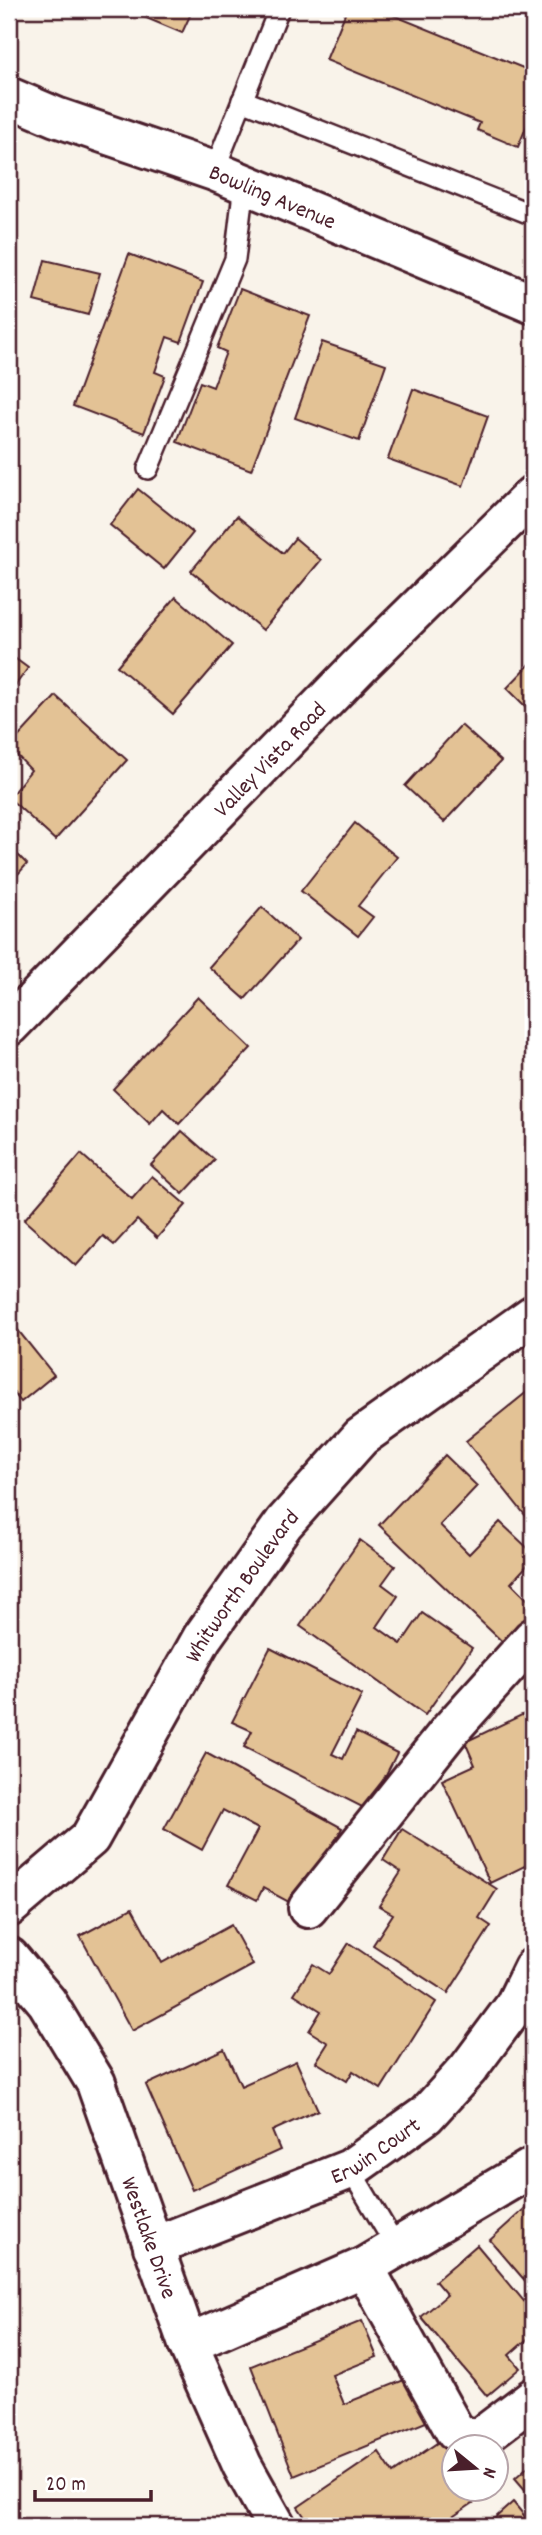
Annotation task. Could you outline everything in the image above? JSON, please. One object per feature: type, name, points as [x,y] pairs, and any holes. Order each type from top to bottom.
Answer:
[{"type":"street","name":"Bowling Avenue","points":[[9,97],[56,117],[229,178],[533,304]]},
{"type":"street","name":"Valley Vista Road","points":[[9,1026],[359,665],[533,495]]},
{"type":"street","name":"Whitworth Boulevard","points":[[9,1907],[90,1839],[202,1638],[284,1523],[361,1437],[533,1315]]},
{"type":"street","points":[[308,1908],[450,1730],[533,1638]]},
{"type":"street","name":"Westlake Drive","points":[[9,1958],[47,2002],[96,2083],[188,2344],[242,2465],[276,2526]]},
{"type":"street","name":"Erwin Court","points":[[153,2247],[350,2169],[426,2115],[468,2069],[514,2007],[533,1968]]},
{"type":"street","points":[[188,2344],[364,2267],[533,2167]]},
{"type":"street","points":[[364,2267],[455,2431],[475,2442],[533,2398]]},
{"type":"lane","points":[[148,468],[235,259],[229,178],[242,100],[279,9]]},
{"type":"lane","points":[[242,100],[533,215]]},
{"type":"lane","points":[[350,2169],[397,2248]]},
{"type":"building","points":[[125,9],[193,9],[182,33]]},
{"type":"building","points":[[347,9],[378,9],[533,72],[533,111],[518,147],[477,130],[480,123],[326,60]]},
{"type":"building","points":[[129,254],[203,282],[181,342],[167,337],[155,372],[165,376],[144,433],[73,406]]},
{"type":"building","points":[[45,260],[100,273],[88,315],[34,301]]},
{"type":"building","points":[[240,289],[310,316],[251,470],[177,442],[200,382],[213,387],[226,352],[217,348]]},
{"type":"building","points":[[322,342],[386,364],[359,441],[295,418]]},
{"type":"building","points":[[413,389],[488,416],[463,486],[388,459]]},
{"type":"building","points":[[138,489],[193,533],[164,569],[110,525]]},
{"type":"building","points":[[237,516],[283,553],[295,538],[321,560],[263,630],[191,571]]},
{"type":"building","points":[[176,597],[232,645],[173,714],[117,666]]},
{"type":"building","points":[[9,654],[28,668],[9,694]]},
{"type":"building","points":[[533,661],[533,714],[507,688]]},
{"type":"building","points":[[56,696],[127,760],[55,840],[9,798],[31,770],[9,747]]},
{"type":"building","points":[[461,725],[501,761],[444,822],[405,786]]},
{"type":"building","points":[[355,823],[397,857],[358,906],[373,917],[358,936],[301,891]]},
{"type":"building","points":[[9,846],[27,864],[9,884]]},
{"type":"building","points":[[262,907],[298,940],[245,999],[209,967]]},
{"type":"building","points":[[198,997],[251,1048],[179,1124],[163,1109],[150,1124],[113,1089]]},
{"type":"building","points":[[182,1131],[215,1160],[183,1194],[151,1165]]},
{"type":"building","points":[[81,1154],[132,1199],[152,1176],[186,1205],[157,1238],[137,1220],[114,1245],[103,1236],[76,1266],[24,1220]]},
{"type":"building","points":[[9,1319],[54,1375],[21,1402],[9,1387]]},
{"type":"building","points":[[533,1387],[533,1447],[529,1450],[533,1455],[533,1525],[466,1441]]},
{"type":"building","points":[[445,1455],[477,1486],[440,1525],[469,1554],[500,1522],[533,1553],[533,1559],[511,1583],[533,1605],[533,1625],[510,1649],[379,1525]]},
{"type":"building","points":[[360,1540],[395,1566],[382,1584],[398,1596],[377,1627],[401,1644],[422,1613],[472,1648],[425,1715],[300,1626]]},
{"type":"building","points":[[270,1648],[362,1695],[332,1754],[343,1759],[356,1732],[397,1753],[368,1810],[244,1747],[252,1731],[232,1722]]},
{"type":"building","points":[[530,1711],[533,1718],[533,1862],[490,1883],[442,1780],[475,1765],[465,1742]]},
{"type":"building","points":[[206,1753],[342,1828],[300,1908],[263,1888],[257,1900],[228,1885],[258,1829],[223,1810],[202,1850],[164,1829]]},
{"type":"building","points":[[402,1829],[497,1889],[479,1918],[491,1926],[448,1993],[373,1945],[393,1914],[379,1906],[401,1872],[383,1860]]},
{"type":"building","points":[[132,1908],[162,1963],[231,1925],[253,1965],[132,2031],[80,1936]]},
{"type":"building","points":[[349,1943],[436,2002],[381,2089],[353,2071],[347,2081],[316,2062],[328,2043],[309,2031],[321,2011],[294,1994],[313,1964],[329,1974]]},
{"type":"building","points":[[224,2049],[241,2086],[296,2061],[318,2110],[272,2131],[280,2150],[192,2190],[146,2085]]},
{"type":"building","points":[[533,2201],[533,2290],[490,2240]]},
{"type":"building","points":[[477,2245],[533,2312],[533,2334],[509,2355],[520,2368],[487,2396],[421,2317],[447,2295],[435,2281]]},
{"type":"building","points":[[362,2321],[377,2357],[332,2375],[344,2404],[409,2378],[426,2422],[294,2476],[251,2366]]},
{"type":"building","points":[[440,2441],[440,2504],[472,2504],[439,2526],[311,2526],[298,2507],[379,2452],[393,2473]]},
{"type":"building","points":[[533,2462],[533,2499],[515,2478]]},
{"type":"building","points":[[513,2502],[533,2526],[486,2526]]}]
